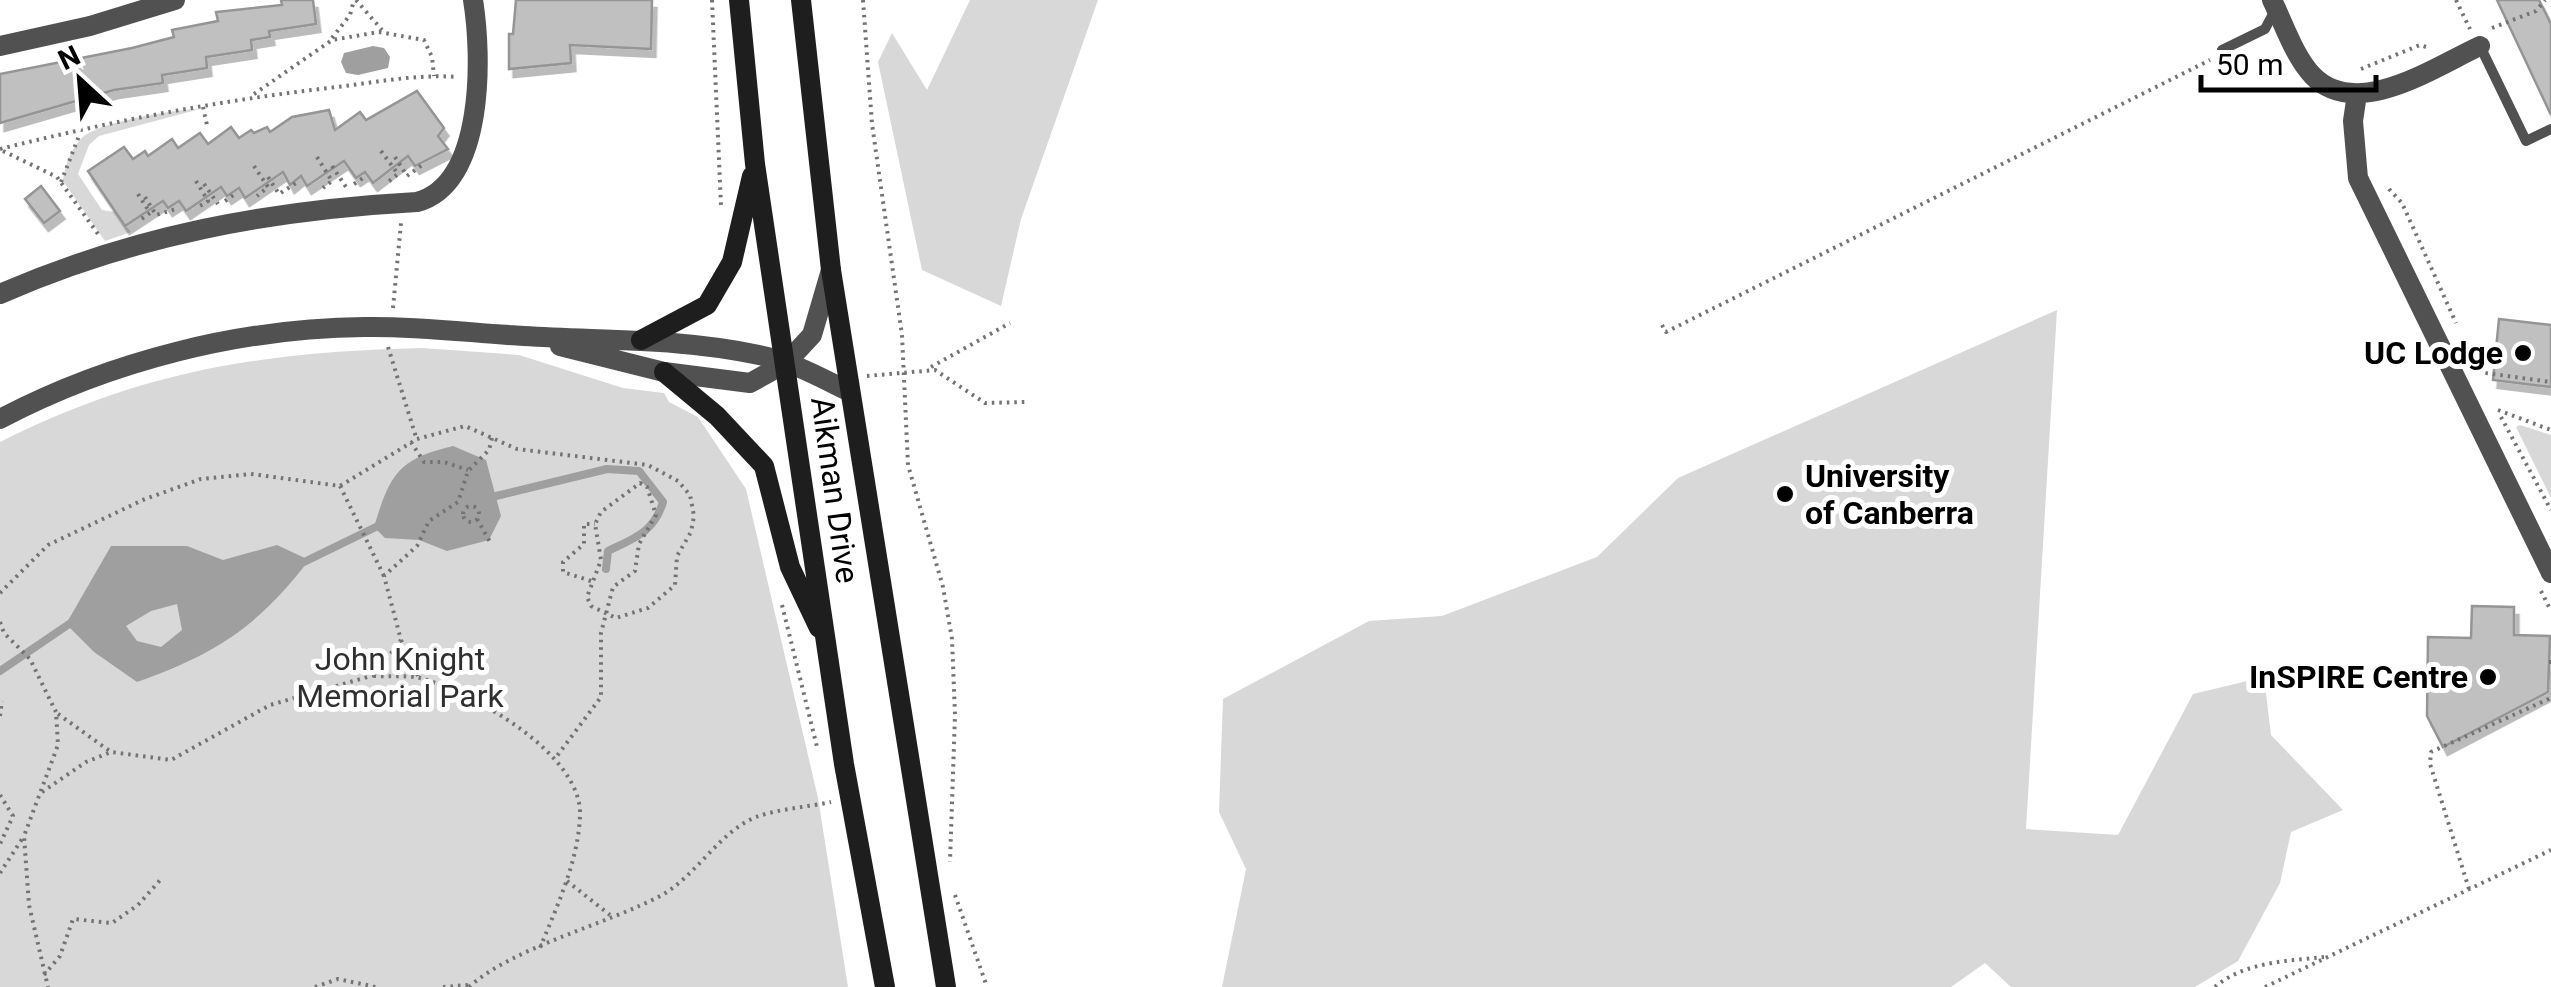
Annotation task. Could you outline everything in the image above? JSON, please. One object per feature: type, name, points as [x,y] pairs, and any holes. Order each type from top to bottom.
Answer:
[{"type":"main road","name":"Aikman Drive","points":[[738,0],[755,164],[828,648],[885,987]]},
{"type":"main road","name":"Aikman Drive","points":[[801,0],[831,270],[946,987]]},
{"type":"main road","points":[[642,340],[707,305],[732,262],[755,164]]},
{"type":"main road","points":[[664,372],[718,416],[764,466],[790,568],[828,648]]},
{"type":"street","points":[[0,46],[176,0]]},
{"type":"street","points":[[0,294],[108,251],[274,213],[428,199],[442,190],[462,154],[478,79],[473,0]]},
{"type":"street","points":[[2274,4],[2314,77],[2328,86],[2357,94],[2385,89],[2477,40]]},
{"type":"street","points":[[2357,94],[2353,121],[2358,178],[2551,572]]},
{"type":"street","points":[[524,336],[664,372],[750,383],[786,363],[812,335],[831,270]]},
{"type":"street","points":[[0,419],[82,382],[170,353],[270,335],[374,327],[642,340],[760,355],[849,385]]},
{"type":"lane","points":[[2219,54],[2265,28],[2274,4]]},
{"type":"lane","points":[[2477,40],[2526,141],[2551,129]]},
{"type":"path","points":[[250,96],[327,42],[350,15],[355,0],[385,32]]},
{"type":"path","points":[[712,0],[722,223]]},
{"type":"path","points":[[863,0],[872,124],[903,372],[908,465],[943,587],[952,639],[955,715],[950,873]]},
{"type":"path","points":[[2456,0],[2477,40],[2536,11],[2545,0]]},
{"type":"path","points":[[327,42],[385,32],[424,40],[434,76]]},
{"type":"path","points":[[2359,70],[2420,46],[2437,49]]},
{"type":"path","points":[[1662,325],[1666,332],[2219,54]]},
{"type":"path","points":[[0,149],[80,134],[170,109],[203,107],[250,96],[434,76],[478,79]]},
{"type":"path","points":[[203,107],[207,126]]},
{"type":"path","points":[[61,182],[64,166],[80,134]]},
{"type":"path","points":[[0,149],[61,182],[108,251]]},
{"type":"path","points":[[382,151],[398,174],[386,183]]},
{"type":"path","points":[[317,157],[332,181],[321,189]]},
{"type":"path","points":[[395,157],[407,176],[422,165]]},
{"type":"path","points":[[254,166],[268,187],[256,196]]},
{"type":"path","points":[[332,166],[346,188],[362,178]]},
{"type":"path","points":[[268,178],[279,194],[296,183]]},
{"type":"path","points":[[2381,180],[2402,203],[2462,338]]},
{"type":"path","points":[[196,181],[208,200],[196,209]]},
{"type":"path","points":[[204,184],[219,206],[234,194]]},
{"type":"path","points":[[137,222],[150,214],[138,194]]},
{"type":"path","points":[[145,198],[156,215],[176,209]]},
{"type":"path","points":[[849,385],[930,369],[1010,323]]},
{"type":"path","points":[[930,369],[985,403],[1025,402]]},
{"type":"path","points":[[2484,385],[2478,372],[2551,382]]},
{"type":"path","points":[[2491,398],[2551,510]]},
{"type":"path","points":[[2498,410],[2551,430]]},
{"type":"path","points":[[0,593],[48,545],[145,499],[201,479],[252,474],[340,486],[380,466],[411,442],[465,426],[517,449],[648,465],[678,481],[690,495],[694,516],[691,532],[677,556],[675,585],[648,608],[616,618],[608,615],[591,606],[587,597],[601,560],[595,524],[600,512],[640,482],[648,487],[656,515],[639,544],[635,571],[613,587],[608,615],[601,633],[601,697],[557,756]]},
{"type":"path","points":[[384,576],[417,546],[429,521],[458,502],[469,470],[488,450],[492,438]]},
{"type":"path","points":[[411,442],[429,464],[444,462],[469,470]]},
{"type":"path","points":[[340,486],[384,576],[401,640],[418,678]]},
{"type":"path","points":[[458,502],[465,508],[476,508],[477,519],[490,542]]},
{"type":"path","points":[[465,508],[466,520],[477,519]]},
{"type":"path","points":[[591,580],[563,572],[564,562],[584,544],[584,524],[595,524]]},
{"type":"path","points":[[779,592],[822,764]]},
{"type":"path","points":[[0,622],[2,634],[22,648],[30,660],[56,712],[58,744],[24,836],[0,873]]},
{"type":"path","points":[[374,676],[401,640]]},
{"type":"path","points":[[56,712],[111,752],[171,760],[270,704],[374,676],[418,678],[477,703],[557,756],[581,812],[567,881],[540,948]]},
{"type":"path","points":[[2470,889],[2430,764],[2431,752],[2551,698]]},
{"type":"path","points":[[0,716],[2,702]]},
{"type":"path","points":[[42,792],[86,762],[111,752]]},
{"type":"path","points":[[0,795],[13,816],[0,844]]},
{"type":"path","points":[[443,987],[470,986],[540,948],[663,894],[707,860],[738,826],[758,816],[831,802],[834,816]]},
{"type":"path","points":[[24,836],[29,904],[48,987]]},
{"type":"path","points":[[2265,987],[2551,850]]},
{"type":"path","points":[[0,859],[6,866]]},
{"type":"path","points":[[44,976],[60,956],[73,920],[112,923],[138,904],[162,878]]},
{"type":"path","points":[[567,881],[612,916]]},
{"type":"path","points":[[954,891],[987,987]]},
{"type":"path","points":[[2215,987],[2228,975],[2258,966],[2330,956]]},
{"type":"path","points":[[314,987],[338,979],[376,987]]},
{"type":"green space","points":[[970,0],[1098,0],[1021,219],[1001,306],[922,270],[878,62],[892,33],[927,90]]},
{"type":"green space","points":[[200,109],[99,136],[89,145],[78,174],[102,210],[115,212],[131,232],[105,241],[63,181],[75,146],[92,131],[105,126]]},
{"type":"green space","points":[[2057,310],[2026,829],[2118,835],[2193,694],[2264,677],[2271,735],[2343,810],[2291,832],[2280,883],[2238,961],[2195,987],[2011,987],[1985,963],[1951,987],[1222,987],[1246,869],[1219,812],[1223,699],[1369,621],[1442,616],[1597,557],[1678,478]]},
{"type":"green space","name":"John Knight Memorial Park","points":[[422,348],[519,355],[623,388],[664,393],[669,402],[698,417],[746,489],[818,798],[848,987],[0,987],[0,442],[104,398],[205,370],[309,354]]},
{"type":"green space","points":[[2516,427],[2551,435],[2551,498]]},
{"type":"shaded area","points":[[373,46],[384,48],[390,57],[388,68],[358,75],[346,73],[341,62],[344,53]]},
{"type":"shaded area","points":[[453,446],[486,460],[501,516],[489,540],[447,551],[419,540],[385,538],[374,527],[385,494],[399,472],[420,457]]},
{"type":"shaded area","points":[[277,545],[309,560],[272,603],[233,636],[190,661],[137,682],[94,652],[66,624],[111,546],[187,546],[223,560]],"holes":[[[177,604],[182,630],[161,647],[137,641],[126,626],[151,611]]]},
{"type":"building","points":[[281,0],[313,0],[316,24],[269,31],[270,37],[251,40],[252,50],[206,57],[207,68],[162,75],[163,83],[114,90],[0,123],[0,74],[174,37],[172,30],[218,21],[216,12],[282,5]]},
{"type":"building","points":[[516,0],[652,0],[651,49],[570,45],[571,63],[509,69],[509,34],[513,34]]},
{"type":"building","points":[[2497,0],[2539,0],[2551,24],[2551,115]]},
{"type":"building","points":[[417,91],[444,128],[438,136],[448,149],[415,166],[408,156],[373,183],[365,172],[356,178],[344,161],[307,186],[301,176],[290,185],[283,172],[245,198],[239,188],[227,196],[221,187],[186,211],[179,201],[168,208],[163,201],[125,226],[88,171],[124,147],[133,159],[145,151],[148,156],[172,139],[178,148],[200,133],[208,144],[231,127],[239,138],[251,130],[254,133],[267,127],[270,132],[292,117],[329,110],[335,130],[360,112],[366,120]]},
{"type":"building","points":[[41,186],[60,211],[44,223],[25,199]]},
{"type":"building","name":"UC Lodge","points":[[2499,319],[2551,325],[2551,387],[2493,380]]},
{"type":"building","name":"InSPIRE Centre","points":[[2472,606],[2514,607],[2514,635],[2550,636],[2548,692],[2443,747],[2427,716],[2428,637],[2471,638]]},
{"type":"waterway","points":[[492,497],[607,469],[639,471],[663,502],[649,527],[608,551],[606,569]]},
{"type":"waterway","points":[[300,564],[382,524]]},
{"type":"waterway","points":[[0,671],[75,620]]},
{"type":"place","name":"UC Lodge","points":[[2523,353]]},
{"type":"place","name":"University of Canberra","points":[[1785,494]]},
{"type":"place","name":"InSPIRE Centre","points":[[2488,677]]}]
